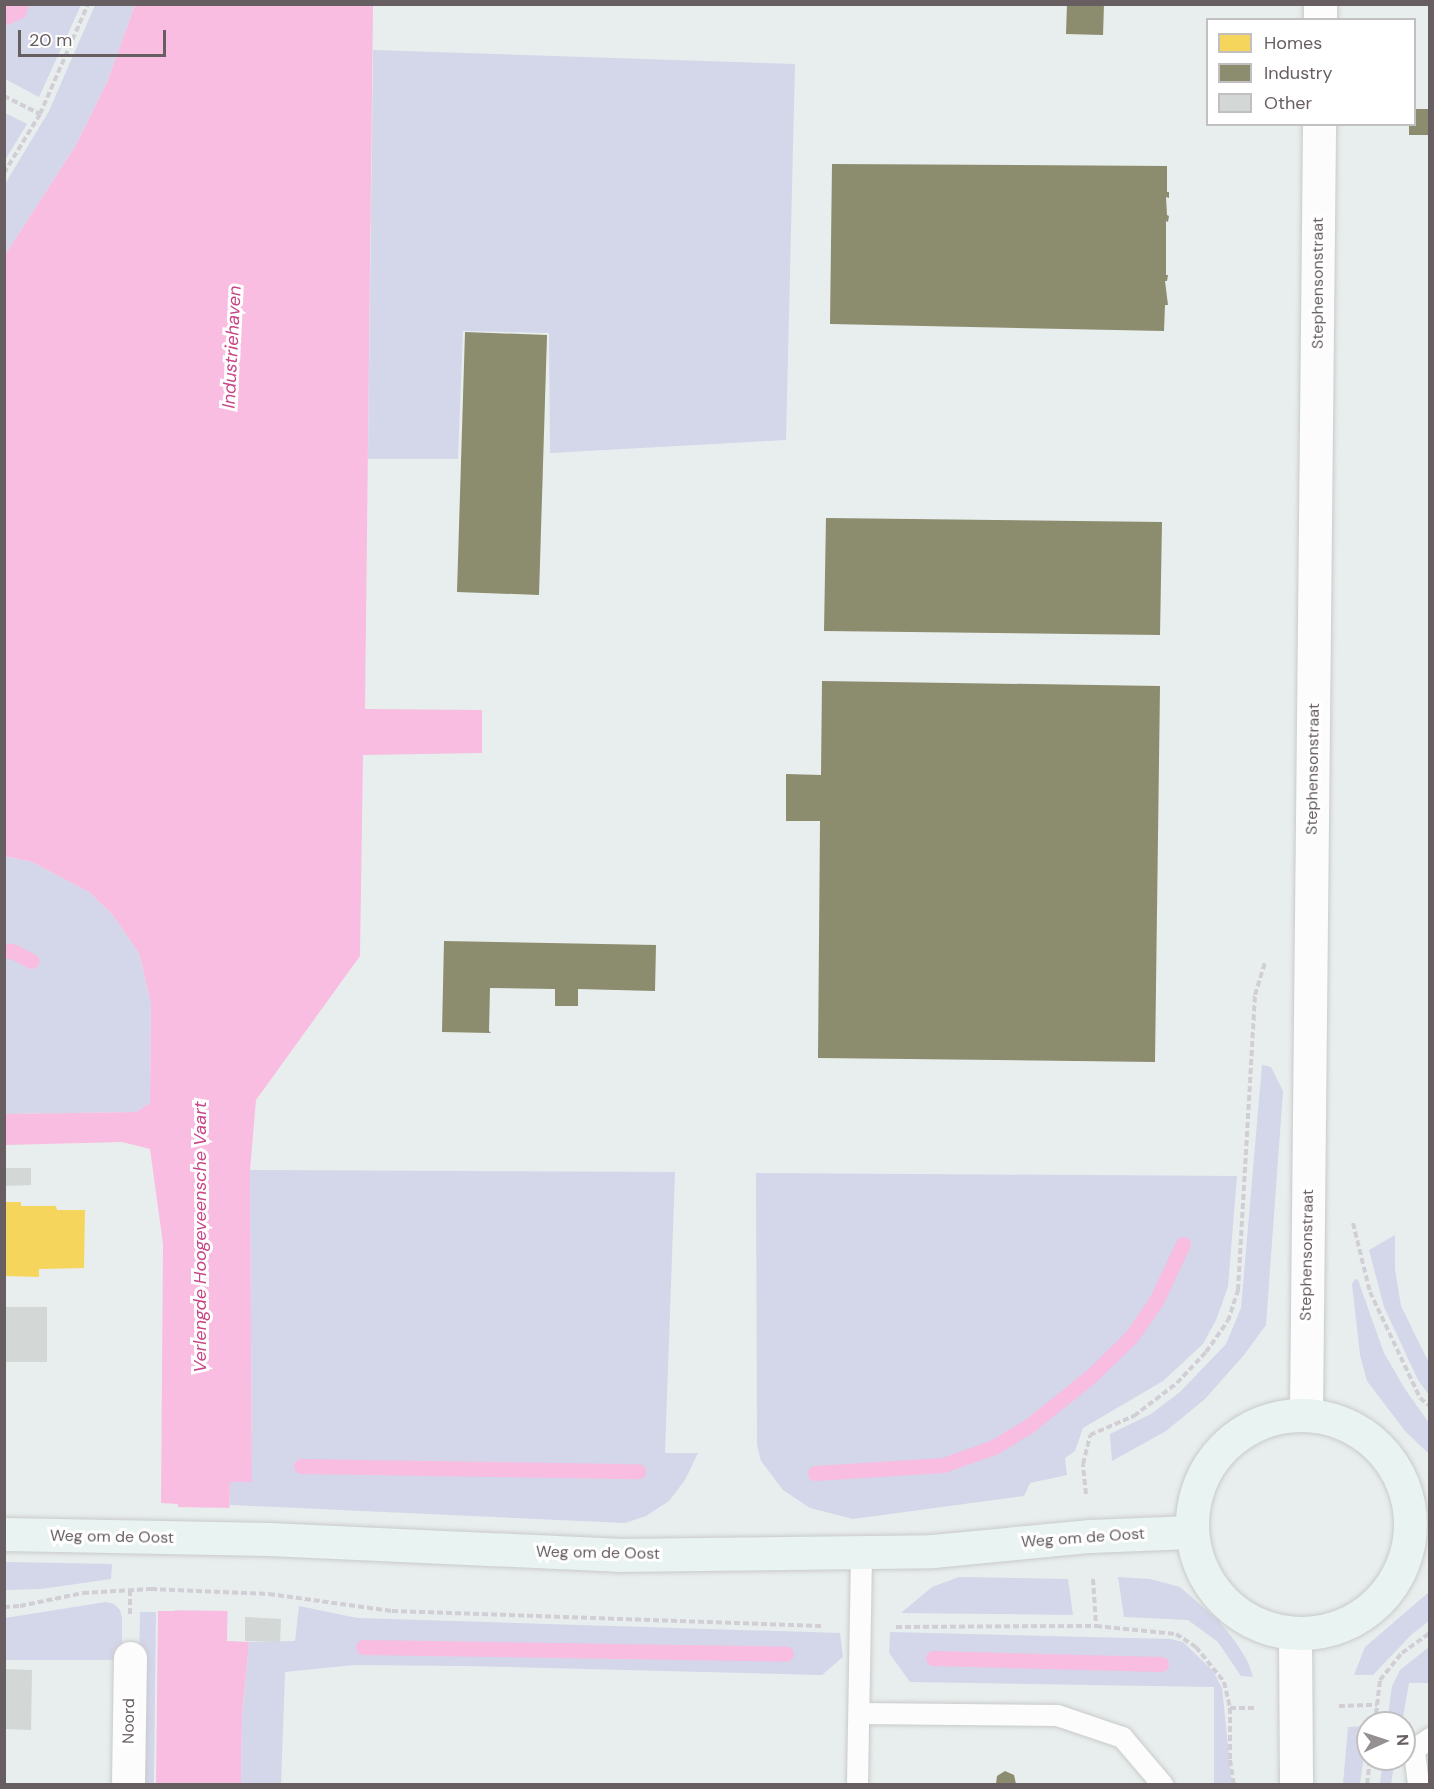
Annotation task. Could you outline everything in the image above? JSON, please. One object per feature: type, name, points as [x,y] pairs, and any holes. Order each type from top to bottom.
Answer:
[{"type":"main road","points":[[1306,1413],[1349,1423],[1383,1450],[1406,1487],[1420,1531],[1400,1572],[1375,1606],[1338,1628],[1295,1635],[1256,1626],[1223,1603],[1200,1570],[1190,1532],[1203,1471],[1246,1427],[1306,1413]]},
{"type":"main road","name":"Weg om de Oost","points":[[4,1534],[269,1539],[618,1555],[933,1551],[1090,1536],[1190,1532]]},
{"type":"street","name":"Stephensonstraat","points":[[1306,1413],[1319,126]]},
{"type":"street","points":[[1295,1635],[1298,1707],[1296,1785]]},
{"type":"street","name":"Noord","points":[[128,1785],[130,1658]]},
{"type":"lane","points":[[857,1785],[861,1553]]},
{"type":"lane","points":[[859,1713],[1057,1715],[1122,1737],[1162,1785]]},
{"type":"lane","points":[[1418,1785],[1414,1749],[1430,1738]]},
{"type":"path","points":[[4,173],[40,114],[88,4]]},
{"type":"path","points":[[4,96],[40,114]]},
{"type":"path","points":[[1096,1626],[1083,1464],[1090,1436],[1134,1416],[1177,1383],[1206,1352],[1228,1322],[1238,1290],[1255,995],[1265,961]]},
{"type":"path","points":[[1353,1213],[1353,1225],[1370,1292],[1420,1398],[1430,1406]]},
{"type":"path","points":[[4,1607],[20,1606],[83,1593],[151,1589],[269,1594],[392,1611],[860,1627],[1096,1626],[1176,1634],[1196,1647],[1224,1682],[1230,1708],[1230,1760],[1234,1785]]},
{"type":"path","points":[[1376,1711],[1380,1680],[1402,1653],[1430,1633]]},
{"type":"path","points":[[1230,1708],[1377,1705]]},
{"type":"shaded area","points":[[29,5],[81,5],[39,97],[5,79],[4,24],[24,17]]},
{"type":"shaded area","points":[[95,5],[135,5],[108,80],[76,145],[5,255],[5,184],[49,111]]},
{"type":"shaded area","points":[[373,50],[795,64],[786,440],[550,453],[549,333],[463,331],[458,459],[368,459]]},
{"type":"shaded area","points":[[5,113],[27,124],[5,160]]},
{"type":"shaded area","points":[[4,856],[32,862],[89,892],[112,914],[139,953],[151,1003],[150,1103],[136,1112],[5,1114]]},
{"type":"shaded area","points":[[1262,1065],[1271,1067],[1283,1091],[1266,1325],[1244,1355],[1205,1399],[1166,1431],[1112,1461],[1110,1434],[1151,1414],[1180,1392],[1226,1344],[1241,1308]]},
{"type":"shaded area","points":[[250,1170],[675,1172],[665,1453],[698,1453],[685,1480],[669,1501],[646,1516],[625,1523],[230,1505],[230,1482],[252,1481]]},
{"type":"shaded area","points":[[756,1173],[1237,1176],[1228,1287],[1216,1320],[1203,1344],[1163,1381],[1083,1428],[1075,1451],[1065,1458],[1067,1475],[1030,1483],[1024,1496],[853,1519],[810,1508],[783,1490],[761,1461],[757,1445]]},
{"type":"shaded area","points":[[1395,1235],[1395,1269],[1401,1306],[1429,1363],[1429,1395],[1418,1380],[1384,1307],[1369,1250]]},
{"type":"shaded area","points":[[1355,1279],[1358,1280],[1384,1353],[1405,1389],[1429,1423],[1429,1454],[1405,1431],[1367,1381],[1360,1355],[1352,1284]]},
{"type":"shaded area","points":[[5,1562],[112,1564],[111,1579],[41,1589],[5,1590]]},
{"type":"shaded area","points":[[959,1577],[1068,1579],[1073,1615],[901,1613],[932,1587]]},
{"type":"shaded area","points":[[1118,1577],[1150,1579],[1180,1587],[1218,1620],[1248,1662],[1253,1677],[1241,1676],[1218,1642],[1188,1620],[1124,1617]]},
{"type":"shaded area","points":[[1429,1592],[1429,1621],[1412,1634],[1373,1675],[1354,1675],[1365,1647]]},
{"type":"shaded area","points":[[106,1602],[114,1604],[120,1610],[122,1618],[122,1652],[115,1660],[5,1660],[5,1618]]},
{"type":"shaded area","points":[[299,1606],[357,1618],[840,1633],[843,1657],[822,1675],[355,1665],[285,1672],[281,1784],[241,1784],[242,1714],[249,1642],[295,1641]]},
{"type":"shaded area","points":[[140,1612],[156,1612],[154,1784],[137,1784]]},
{"type":"shaded area","points":[[890,1632],[1171,1639],[1183,1642],[1213,1671],[1222,1688],[1232,1784],[1214,1784],[1214,1687],[910,1682],[889,1653]]},
{"type":"shaded area","points":[[1429,1647],[1429,1683],[1409,1683],[1404,1711],[1389,1711],[1392,1686],[1400,1670]]},
{"type":"shaded area","points":[[1348,1727],[1356,1727],[1356,1771],[1362,1771],[1360,1784],[1343,1784]]},
{"type":"shaded area","points":[[1382,1771],[1393,1771],[1391,1784],[1380,1784]]},
{"type":"water","points":[[4,5],[29,5],[25,17],[8,25],[5,24]]},
{"type":"water","points":[[135,5],[373,5],[365,709],[482,710],[482,753],[363,755],[360,956],[256,1100],[250,1170],[252,1482],[230,1482],[227,1641],[249,1642],[242,1714],[241,1784],[156,1784],[158,1611],[175,1611],[178,1504],[161,1503],[163,1244],[150,1149],[122,1142],[5,1145],[5,1114],[136,1112],[150,1103],[151,1003],[139,953],[112,914],[89,892],[32,862],[5,856],[5,255],[76,145],[108,80]]},
{"type":"pier","points":[[175,1507],[233,1508],[231,1611],[156,1610],[172,1608]]},
{"type":"building: Homes","points":[[5,1202],[21,1202],[21,1206],[56,1206],[57,1210],[85,1210],[84,1268],[39,1269],[39,1277],[5,1276]]},
{"type":"building: Industry","points":[[1067,4],[1104,4],[1103,35],[1066,34]]},
{"type":"building: Industry","points":[[1416,109],[1430,109],[1430,135],[1409,135],[1409,126],[1416,126]]},
{"type":"building: Industry","points":[[832,164],[1167,166],[1169,198],[1166,197],[1167,215],[1169,216],[1168,222],[1166,221],[1166,275],[1168,275],[1165,281],[1168,305],[1165,305],[1164,331],[830,324]]},
{"type":"building: Industry","points":[[465,332],[547,335],[539,595],[457,592]]},
{"type":"building: Industry","points":[[826,518],[1162,522],[1160,635],[824,631]]},
{"type":"building: Industry","points":[[822,681],[1160,686],[1155,1062],[818,1058],[820,821],[786,821],[786,774],[821,775]]},
{"type":"building: Industry","points":[[444,941],[656,945],[655,991],[578,989],[578,1006],[555,1006],[555,989],[490,988],[489,1031],[491,1033],[442,1032]]},
{"type":"building: Industry","points":[[1005,1771],[1014,1775],[1016,1784],[996,1784],[997,1776]]},
{"type":"building: Other","points":[[4,1168],[31,1168],[31,1185],[4,1186]]},
{"type":"building: Other","points":[[4,1307],[47,1307],[47,1362],[4,1362]]},
{"type":"building: Other","points":[[245,1617],[281,1619],[280,1642],[245,1641]]},
{"type":"building: Other","points":[[4,1669],[32,1670],[31,1730],[4,1729]]},
{"type":"waterway","points":[[4,951],[12,951],[32,961]]},
{"type":"waterway","points":[[815,1473],[943,1465],[994,1447],[1030,1425],[1090,1377],[1131,1337],[1156,1301],[1183,1244]]},
{"type":"waterway","points":[[301,1466],[638,1471]]},
{"type":"waterway","points":[[363,1647],[786,1654]]},
{"type":"waterway","points":[[933,1658],[1161,1664]]},
{"type":"water label","name":"Industriehaven","points":[[232,347]]},
{"type":"water label","name":"Verlengde Hoogeveensche Vaart","points":[[200,1237]]}]
